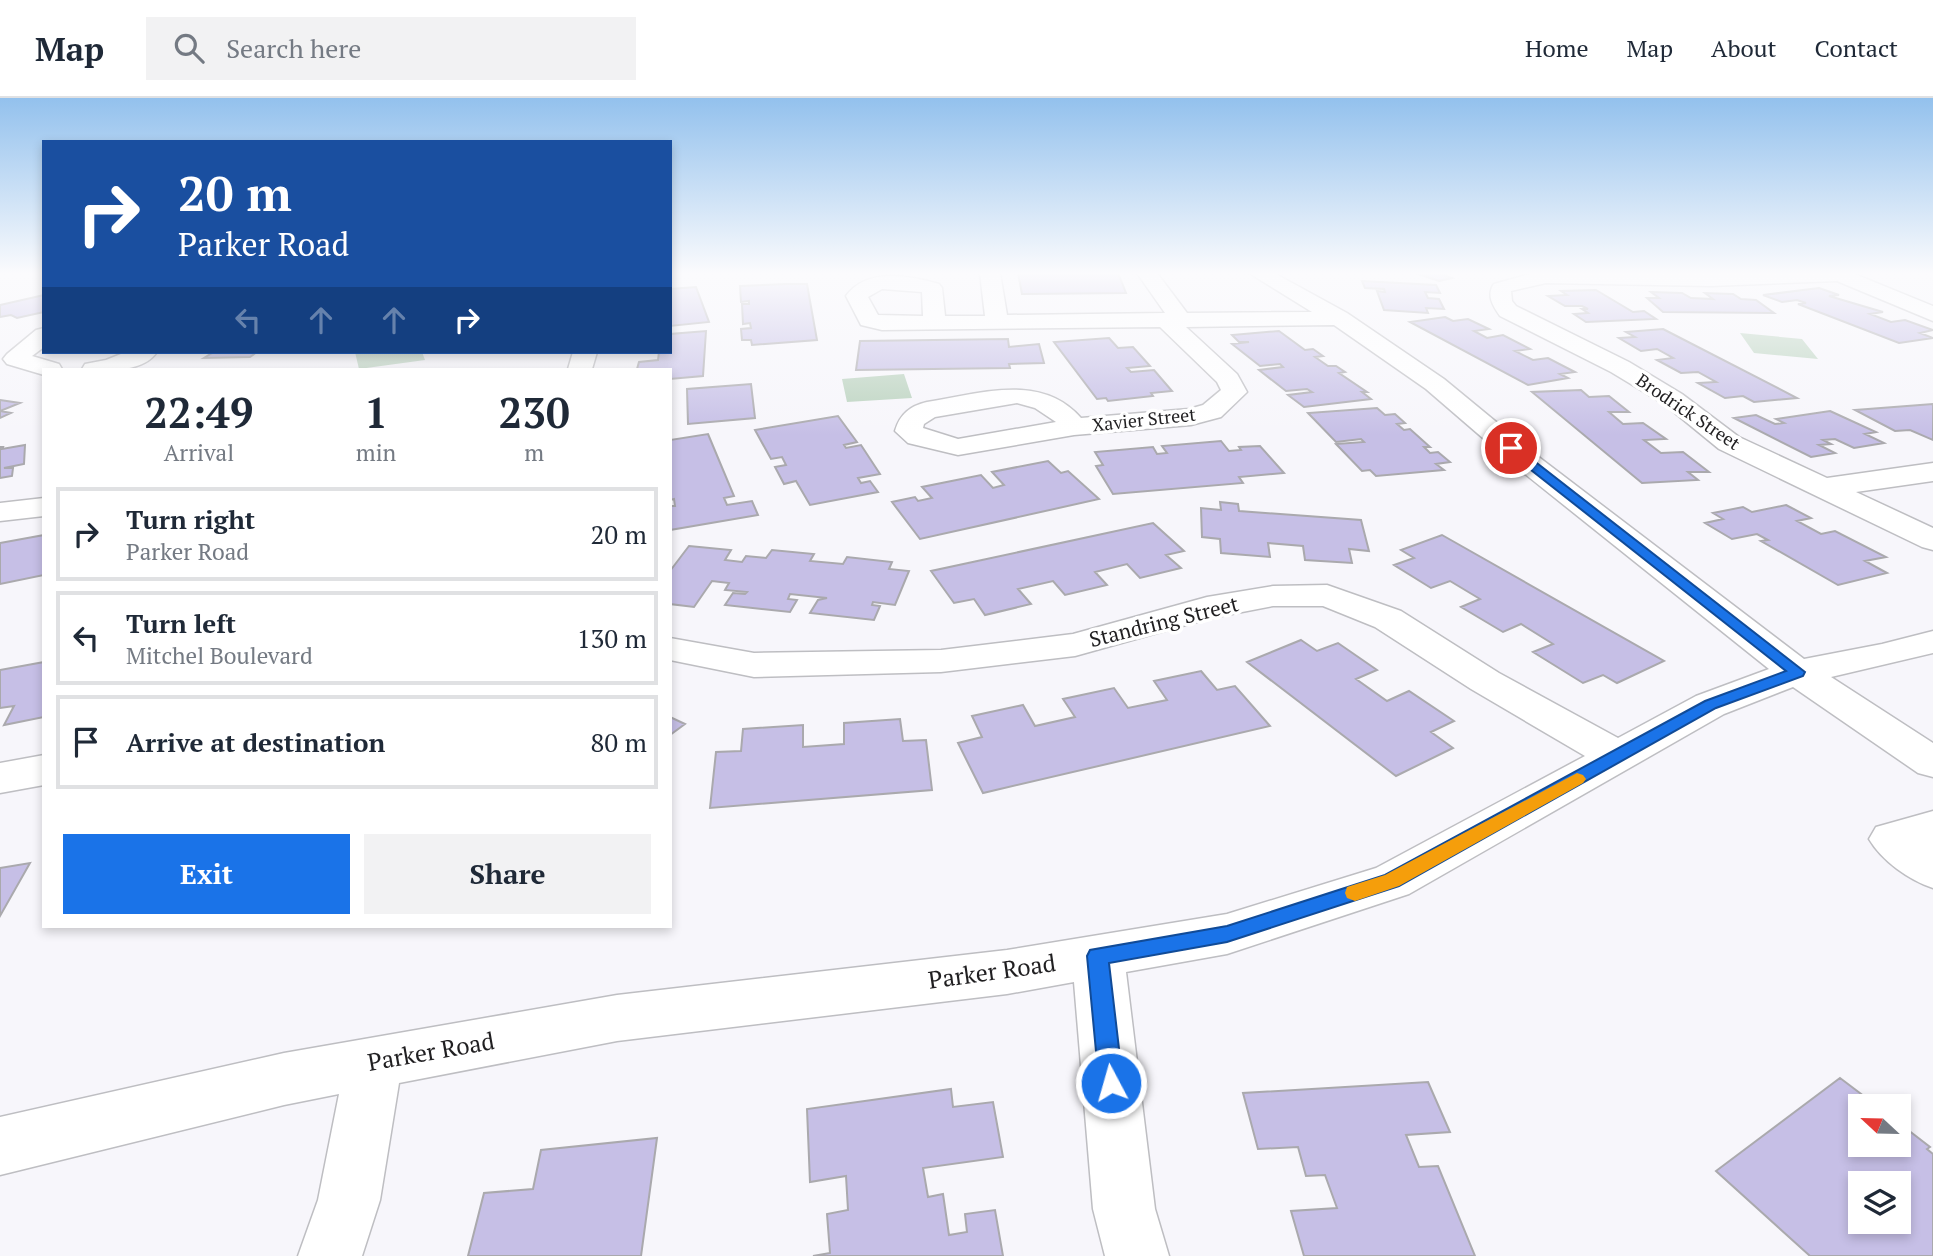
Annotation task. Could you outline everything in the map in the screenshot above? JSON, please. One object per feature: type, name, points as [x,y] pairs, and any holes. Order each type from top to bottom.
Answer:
[{"type":"street","name":"Xavier Street","points":[[1074,427],[1063,414],[1044,402],[1017,395],[927,410],[912,420],[909,431],[918,438],[958,447],[1074,427],[1191,417],[1212,411],[1226,402],[1234,392],[1228,379],[1180,327]]},
{"type":"street","points":[[1352,327],[1435,384],[1530,464],[1797,672],[1933,763]]},
{"type":"street","name":"Brodrick Street","points":[[1540,327],[1620,367],[1673,399],[1730,443],[1933,540]]},
{"type":"street","points":[[42,337],[15,359],[42,368]]},
{"type":"street","points":[[102,368],[140,354]]},
{"type":"street","points":[[1823,488],[1933,471]]},
{"type":"street","points":[[0,512],[42,507]]},
{"type":"street","name":"Standring Street","points":[[672,649],[754,665],[941,661],[1075,645],[1207,608],[1273,596],[1327,594],[1388,619],[1485,681],[1618,756]]},
{"type":"street","name":"Parker Road","points":[[0,1146],[284,1079],[617,1018],[1007,972],[1227,934],[1392,881],[1710,705],[1797,672],[1886,655],[1933,642]]},
{"type":"street","points":[[0,778],[42,770]]},
{"type":"street","points":[[1933,827],[1892,839],[1933,870]]},
{"type":"street","points":[[1098,956],[1124,1209],[1137,1256]]},
{"type":"street","points":[[330,1256],[349,1200],[374,1062]]},
{"type":"green space","points":[[1740,333],[1802,339],[1818,359],[1754,353]]},
{"type":"green space","points":[[355,354],[423,354],[425,360],[366,368],[359,368]]},
{"type":"green space","points":[[904,374],[912,398],[847,402],[842,379]]},
{"type":"building","points":[[815,327],[817,340],[752,345],[751,340],[742,340],[741,329]]},
{"type":"building","points":[[1419,327],[1485,327],[1489,329],[1474,331],[1487,338],[1503,335],[1530,349],[1515,351],[1533,360],[1548,358],[1575,372],[1560,374],[1568,378],[1528,385]]},
{"type":"building","points":[[1858,327],[1925,327],[1933,330],[1920,333],[1933,338],[1899,343]]},
{"type":"building","points":[[1663,329],[1797,398],[1754,402],[1743,396],[1725,398],[1698,383],[1716,382],[1698,372],[1681,373],[1657,360],[1673,358],[1657,349],[1641,351],[1619,338],[1635,337],[1626,332]]},
{"type":"building","points":[[706,331],[703,376],[672,379],[672,368],[637,368],[639,362],[658,360],[659,354],[672,354],[672,334]]},
{"type":"building","points":[[1279,331],[1305,350],[1313,349],[1323,356],[1315,357],[1328,366],[1336,366],[1345,372],[1339,373],[1367,392],[1362,392],[1371,399],[1304,407],[1288,395],[1312,392],[1307,389],[1286,391],[1259,370],[1283,367],[1280,364],[1260,366],[1232,344],[1249,342],[1239,342],[1232,335]]},
{"type":"building","points":[[1109,338],[1118,348],[1133,347],[1150,366],[1127,368],[1131,372],[1154,370],[1172,391],[1108,401],[1106,398],[1097,399],[1054,342]]},
{"type":"building","points":[[1008,339],[1009,347],[1039,344],[1044,363],[1009,364],[1010,368],[856,370],[860,341]]},
{"type":"building","points":[[210,354],[254,354],[250,357],[204,358]]},
{"type":"building","points":[[751,384],[755,418],[688,424],[687,389]]},
{"type":"building","points":[[1581,390],[1589,397],[1609,396],[1629,412],[1609,412],[1623,424],[1643,423],[1666,439],[1644,440],[1661,453],[1683,452],[1709,472],[1688,472],[1698,480],[1642,483],[1532,392]]},
{"type":"building","points":[[0,400],[20,403],[0,411]]},
{"type":"building","points":[[1933,404],[1933,440],[1910,430],[1895,431],[1855,410]]},
{"type":"building","points":[[1377,408],[1385,415],[1395,414],[1405,423],[1397,424],[1404,430],[1410,429],[1430,447],[1424,447],[1430,453],[1438,452],[1450,462],[1436,464],[1444,470],[1376,476],[1370,470],[1362,471],[1336,444],[1364,442],[1361,439],[1336,442],[1308,413]]},
{"type":"building","points":[[0,411],[11,413],[0,418]]},
{"type":"building","points":[[1830,411],[1876,432],[1865,434],[1884,443],[1854,448],[1835,439],[1823,440],[1831,444],[1819,445],[1835,453],[1811,457],[1734,418],[1756,415],[1775,424],[1784,423],[1776,419]]},
{"type":"building","points":[[838,416],[857,442],[844,445],[846,448],[861,445],[880,474],[858,478],[861,483],[870,481],[878,492],[810,505],[796,481],[784,484],[775,467],[786,465],[782,457],[771,459],[755,430]]},
{"type":"building","points":[[708,434],[734,496],[724,498],[727,505],[752,501],[758,515],[672,530],[672,506],[675,506],[672,500],[672,440]]},
{"type":"building","points":[[1221,441],[1229,451],[1241,450],[1239,447],[1260,446],[1284,473],[1239,477],[1243,483],[1113,494],[1096,466],[1103,465],[1095,452],[1153,447],[1157,454],[1167,453],[1162,446]]},
{"type":"building","points":[[25,445],[24,464],[4,468],[13,468],[12,476],[0,478],[0,447],[3,447],[2,449]]},
{"type":"building","points":[[1048,461],[1061,473],[1068,471],[1099,499],[920,539],[892,502],[915,497],[918,501],[932,498],[922,487],[981,475],[993,488],[1004,485],[992,472]]},
{"type":"building","points":[[1220,502],[1238,504],[1239,511],[1361,520],[1369,551],[1349,549],[1352,563],[1305,560],[1303,546],[1268,543],[1270,557],[1221,553],[1220,539],[1202,537],[1201,508],[1221,510]]},
{"type":"building","points":[[1786,505],[1811,518],[1797,521],[1821,534],[1835,531],[1886,557],[1865,561],[1887,573],[1838,585],[1761,541],[1768,540],[1757,534],[1732,539],[1705,523],[1723,519],[1713,513],[1743,507],[1752,512]]},
{"type":"building","points":[[1153,523],[1184,551],[1166,555],[1181,568],[1140,578],[1127,564],[1095,572],[1107,585],[1065,595],[1053,581],[1018,589],[1031,604],[985,615],[974,599],[954,603],[931,571]]},
{"type":"building","points":[[42,535],[42,575],[0,584],[0,543]]},
{"type":"building","points":[[1442,535],[1664,661],[1617,683],[1603,675],[1583,683],[1533,652],[1553,644],[1521,624],[1503,632],[1461,607],[1480,599],[1450,581],[1431,588],[1394,565],[1414,558],[1401,550]]},
{"type":"building","points":[[689,546],[731,550],[725,560],[742,562],[746,556],[766,558],[772,550],[814,554],[810,561],[843,564],[847,557],[892,562],[889,569],[909,571],[895,605],[873,602],[872,605],[880,606],[874,620],[810,613],[818,600],[827,598],[790,594],[788,599],[797,600],[790,612],[725,605],[733,593],[747,592],[725,590],[729,583],[712,581],[694,607],[672,604],[672,568]]},
{"type":"building","points":[[1301,640],[1317,651],[1338,643],[1377,670],[1356,679],[1387,701],[1409,691],[1454,721],[1431,732],[1453,748],[1396,776],[1247,662]]},
{"type":"building","points":[[42,662],[42,717],[4,725],[14,706],[0,708],[0,670]]},
{"type":"building","points":[[1201,671],[1217,690],[1235,686],[1270,726],[983,793],[958,743],[982,737],[972,716],[1023,705],[1035,726],[1075,717],[1063,699],[1114,688],[1128,708],[1167,700],[1154,681]]},
{"type":"building","points":[[672,718],[685,724],[672,734]]},
{"type":"building","points":[[900,719],[903,741],[926,740],[932,790],[710,808],[716,752],[741,751],[743,729],[803,725],[803,747],[844,744],[844,723]]},
{"type":"building","points":[[30,863],[0,916],[0,868]]},
{"type":"building","points":[[1840,1078],[1861,1094],[1848,1094],[1848,1157],[1911,1157],[1911,1132],[1930,1147],[1927,1149],[1933,1154],[1933,1256],[1810,1256],[1716,1171]]},
{"type":"building","points":[[1428,1082],[1450,1132],[1406,1135],[1419,1167],[1438,1166],[1475,1256],[1304,1256],[1291,1211],[1337,1208],[1325,1175],[1306,1176],[1298,1147],[1258,1149],[1243,1093]]},
{"type":"building","points":[[951,1089],[953,1107],[993,1102],[1003,1157],[923,1168],[928,1197],[943,1194],[949,1235],[967,1232],[965,1214],[995,1210],[1003,1256],[813,1256],[830,1253],[827,1214],[848,1210],[846,1176],[810,1182],[807,1109]]},
{"type":"building","points":[[657,1138],[641,1256],[468,1256],[484,1193],[533,1189],[541,1150]]},
{"type":"slow traffic","points":[[1355,893],[1392,881],[1577,779]]},
{"type":"route","points":[[1111,1083],[1098,956],[1227,934],[1392,881],[1710,705],[1797,672],[1511,448]]}]
